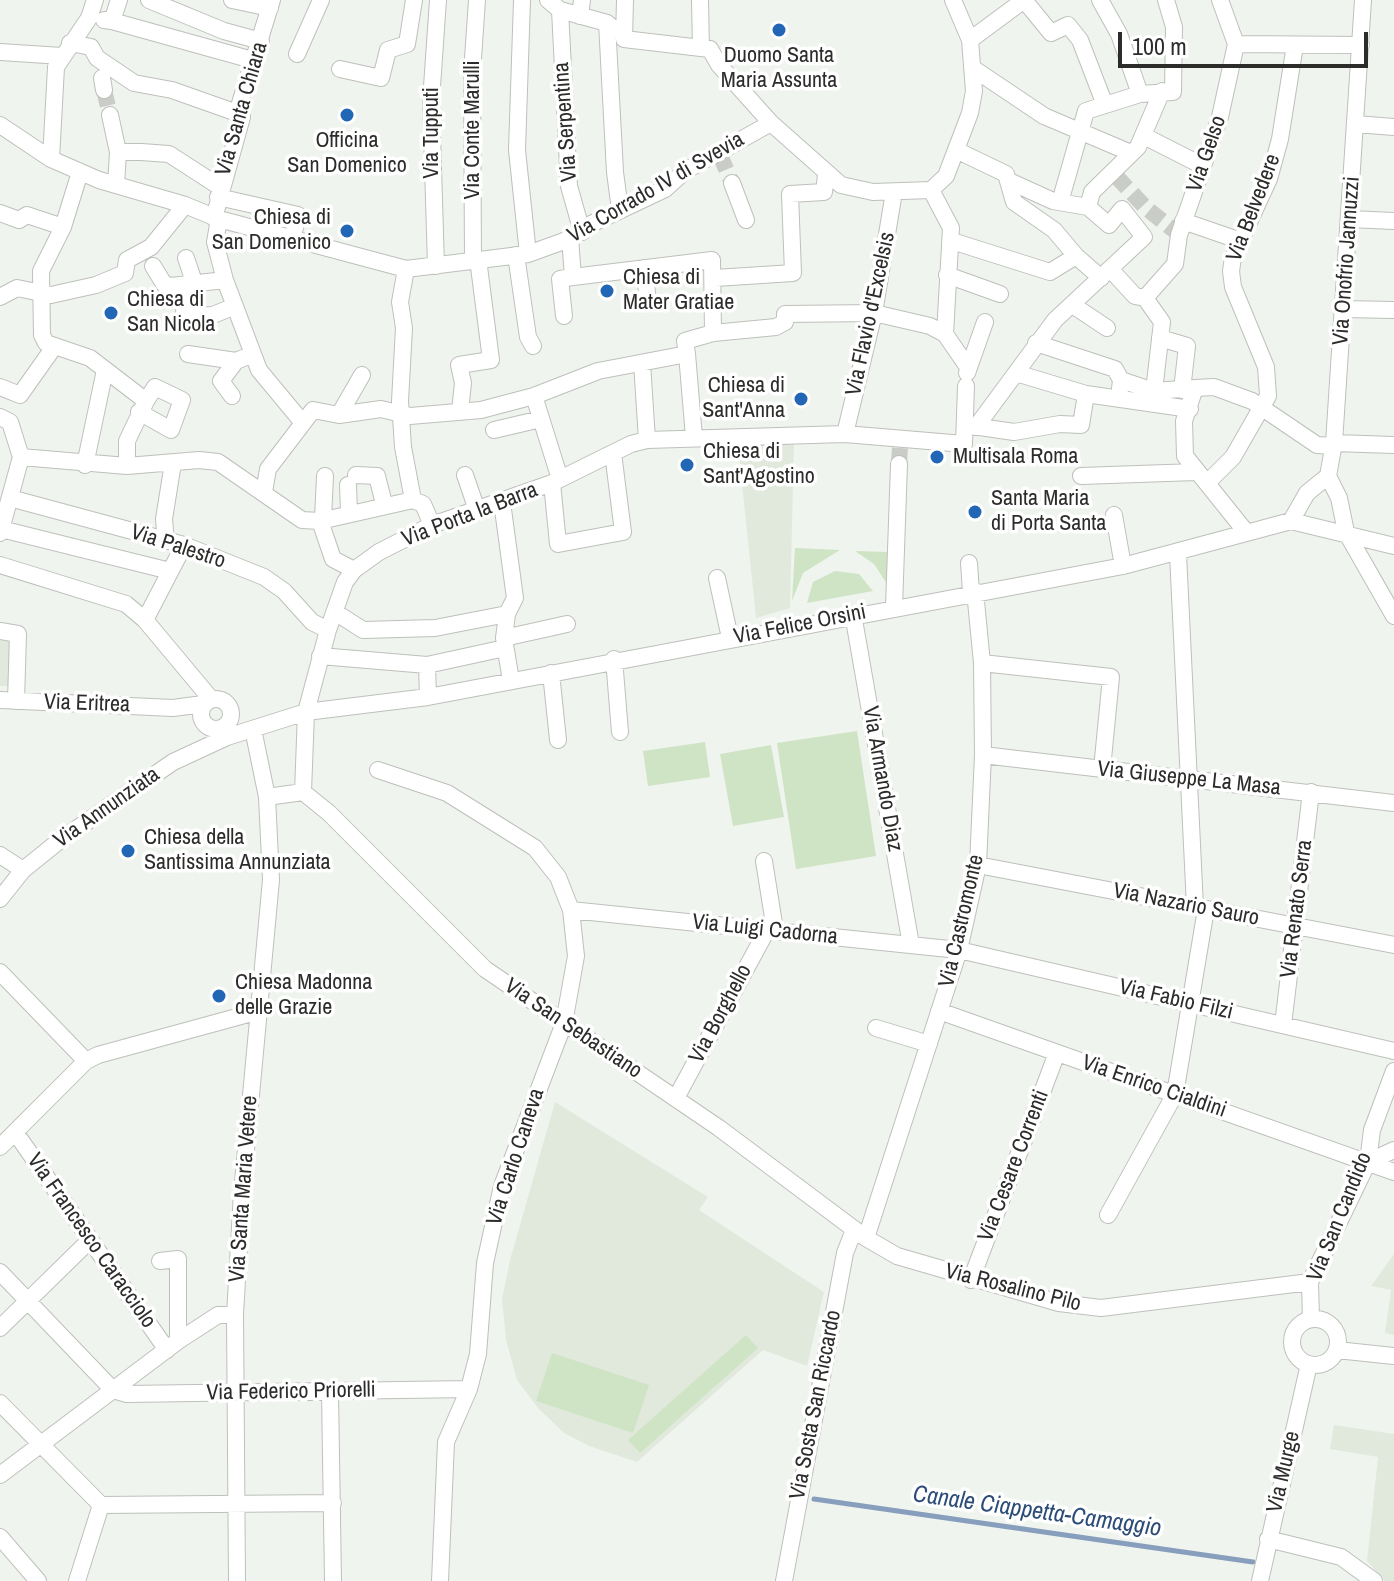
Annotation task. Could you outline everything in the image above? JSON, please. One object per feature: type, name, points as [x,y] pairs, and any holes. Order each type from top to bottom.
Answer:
[{"type":"street","points":[[51,159],[52,95],[56,67],[89,18],[95,0]]},
{"type":"street","points":[[112,21],[119,0]]},
{"type":"street","points":[[149,0],[224,31],[261,41]]},
{"type":"street","points":[[232,0],[271,4]]},
{"type":"street","points":[[297,54],[321,0]]},
{"type":"street","points":[[340,69],[381,78],[388,50],[407,44],[414,0]]},
{"type":"street","name":"Via Tupputi","points":[[436,266],[431,183],[438,0]]},
{"type":"street","name":"Via Conte Marulli","points":[[460,411],[463,383],[459,365],[491,360],[475,259],[472,73],[477,0]]},
{"type":"street","points":[[522,0],[517,150],[528,337],[533,346]]},
{"type":"street","points":[[624,39],[625,0]]},
{"type":"street","points":[[700,0],[701,48]]},
{"type":"street","points":[[554,5],[581,8],[607,23],[624,39],[710,49],[719,65],[771,123],[826,175],[856,189],[894,192],[931,190],[946,176],[970,113],[974,69],[970,40],[953,0]]},
{"type":"street","points":[[970,40],[1024,0],[1051,33],[1068,25],[1080,40],[1105,105]]},
{"type":"street","points":[[1100,0],[1119,34],[1140,94]]},
{"type":"street","points":[[1088,207],[1092,192],[1115,174],[1144,136],[1167,91],[1174,27],[1166,0]]},
{"type":"street","points":[[1220,0],[1236,44],[1361,45]]},
{"type":"street","name":"Via Onofrio Jannuzzi","points":[[1328,476],[1334,444],[1363,0]]},
{"type":"street","name":"Via Santa Chiara","points":[[271,4],[256,61],[237,113],[242,117],[219,192],[215,242],[225,280],[259,370],[303,423]]},
{"type":"street","name":"Via Serpentina","points":[[554,5],[576,235],[573,277]]},
{"type":"street","points":[[89,18],[112,21],[256,61]]},
{"type":"street","points":[[411,22],[435,24]]},
{"type":"street","points":[[607,23],[620,210]]},
{"type":"street","name":"Via Gelso","points":[[1145,298],[1175,264],[1179,229],[1220,117],[1236,44]]},
{"type":"street","name":"Via Belvedere","points":[[1262,409],[1270,383],[1233,287],[1231,271],[1269,179],[1280,139],[1295,45]]},
{"type":"street","points":[[0,52],[91,47],[101,73],[172,90],[237,113]]},
{"type":"street","points":[[974,69],[1044,116],[1131,153]]},
{"type":"street","points":[[1060,202],[1086,111],[1140,94],[1167,91]]},
{"type":"street","points":[[110,115],[118,152],[116,185]]},
{"type":"street","name":"Via Corrado IV di Svevia","points":[[0,125],[51,159],[116,185],[185,205],[216,218],[406,269],[522,255],[576,235],[589,225],[665,189],[685,171],[771,123]]},
{"type":"street","points":[[1356,124],[1394,127]]},
{"type":"street","points":[[1144,136],[1203,166]]},
{"type":"street","points":[[956,150],[1006,174],[1014,202],[1054,230],[1076,256],[1106,273],[1135,296],[1145,298],[1162,322],[1154,391]]},
{"type":"street","points":[[118,152],[169,154],[219,192],[298,215],[292,240]]},
{"type":"street","points":[[80,172],[63,227],[43,262],[39,294],[42,335],[54,347],[75,350],[105,370],[142,406],[127,441],[127,466]]},
{"type":"street","points":[[715,278],[793,273],[790,194],[824,192],[826,175]]},
{"type":"street","points":[[534,396],[556,481],[558,544],[623,532],[613,453],[639,442],[694,437],[845,434],[900,450],[964,444],[970,426],[1016,373],[1055,320],[1074,306],[1144,237],[1122,209],[1109,225],[1088,207],[1060,202],[1009,181]]},
{"type":"street","points":[[732,183],[746,220]]},
{"type":"street","points":[[931,190],[949,220],[952,241],[947,275],[945,334],[966,376],[970,426]]},
{"type":"street","name":"Via Flavio d'Excelsis","points":[[845,434],[874,313],[894,192]]},
{"type":"street","points":[[0,297],[17,288],[39,294],[96,285],[125,273],[127,260],[149,257],[185,205]]},
{"type":"street","points":[[0,213],[19,220],[27,215],[63,227]]},
{"type":"street","points":[[1349,219],[1394,221]]},
{"type":"street","points":[[1179,229],[1241,241]]},
{"type":"street","points":[[952,241],[1050,272],[1076,256]]},
{"type":"street","points":[[149,257],[164,284],[190,285],[225,280]]},
{"type":"street","points":[[186,258],[190,285],[184,316],[213,322],[216,311],[235,306]]},
{"type":"street","points":[[564,316],[560,279],[708,259],[712,260],[715,278],[713,333]]},
{"type":"street","points":[[644,268],[648,300]]},
{"type":"street","points":[[399,502],[404,328],[400,302],[406,269]]},
{"type":"street","points":[[947,275],[1000,294]]},
{"type":"street","points":[[1074,306],[1107,328]]},
{"type":"street","points":[[1343,309],[1394,310]]},
{"type":"street","points":[[694,437],[685,341],[713,333],[769,329],[785,322],[785,314],[874,313],[930,326],[945,334]]},
{"type":"street","points":[[966,376],[985,322]]},
{"type":"street","points":[[1160,338],[1187,346],[1190,409],[1184,421],[1182,439],[1185,456],[1246,532]]},
{"type":"street","points":[[1036,343],[1089,363],[1115,369],[1121,380],[1119,398]]},
{"type":"street","points":[[2,393],[20,395],[54,347]]},
{"type":"street","points":[[188,354],[236,361],[253,354]]},
{"type":"street","points":[[264,492],[268,469],[313,410],[339,415],[381,409],[410,416],[481,410],[534,396],[598,371],[687,354]]},
{"type":"street","points":[[232,396],[221,381],[236,361]]},
{"type":"street","points":[[639,442],[642,363]]},
{"type":"street","points":[[85,465],[105,370]]},
{"type":"street","points":[[1016,373],[1086,394],[1190,409]]},
{"type":"street","points":[[339,415],[362,375]]},
{"type":"street","points":[[1121,380],[1154,391],[1214,387],[1252,401],[1317,445],[1394,445]]},
{"type":"street","points":[[970,426],[1014,432],[1081,425],[1086,394]]},
{"type":"street","points":[[1081,476],[1202,477],[1233,457],[1262,409]]},
{"type":"street","points":[[0,417],[10,422],[12,467],[10,498],[1,531],[170,571]]},
{"type":"street","points":[[494,430],[541,419]]},
{"type":"street","points":[[894,607],[900,450]]},
{"type":"street","name":"Via Porta la Barra","points":[[354,570],[379,552],[432,525],[556,481],[613,453]]},
{"type":"street","points":[[12,467],[218,462],[302,520],[322,520],[399,502],[423,504],[432,525]]},
{"type":"street","points":[[166,541],[164,519],[173,463]]},
{"type":"street","points":[[465,475],[477,510]]},
{"type":"street","points":[[267,797],[303,792],[306,712],[328,630],[354,570],[333,559],[322,520],[325,476]]},
{"type":"street","points":[[349,513],[352,480],[377,476],[399,502]]},
{"type":"street","points":[[1394,546],[1364,541],[1346,532],[1291,521],[1307,493],[1328,476],[1339,498],[1346,532],[1394,616]]},
{"type":"street","name":"Via Palestro","points":[[10,498],[184,545],[264,577],[284,591],[312,622],[328,630]]},
{"type":"street","points":[[502,502],[515,598],[507,614],[505,643],[511,681]]},
{"type":"street","points":[[1114,515],[1123,566]]},
{"type":"street","name":"Via Felice Orsini","points":[[253,729],[306,712],[428,697],[614,659],[1123,566],[1178,554],[1291,521]]},
{"type":"street","points":[[145,620],[184,545]]},
{"type":"street","points":[[1108,1215],[1175,1094],[1201,908],[1188,779],[1178,554]]},
{"type":"street","name":"Via Castromonte","points":[[860,1234],[929,1044],[959,950],[978,865],[983,755],[982,663],[969,563]]},
{"type":"street","points":[[0,565],[126,604],[145,620],[205,706],[208,727],[227,726],[227,703],[205,706]]},
{"type":"street","points":[[717,578],[730,638]]},
{"type":"street","points":[[335,612],[363,630],[435,628],[507,614]]},
{"type":"street","name":"Via Armando Diaz","points":[[853,614],[911,945]]},
{"type":"street","points":[[320,656],[427,665],[487,652],[505,643],[567,624]]},
{"type":"street","points":[[0,631],[18,634],[8,701]]},
{"type":"street","points":[[614,659],[620,732]]},
{"type":"street","points":[[982,663],[1111,677],[1102,769]]},
{"type":"street","points":[[427,665],[428,697]]},
{"type":"street","points":[[551,673],[558,740]]},
{"type":"street","name":"Via Eritrea","points":[[8,701],[173,708],[205,706]]},
{"type":"street","name":"Via Annunziata","points":[[0,899],[23,870],[94,814],[227,726],[253,729]]},
{"type":"street","name":"Via Santa Maria Vetere","points":[[237,1581],[235,1315],[271,880],[267,797],[253,729]]},
{"type":"street","name":"Via Giuseppe La Masa","points":[[983,755],[1394,803]]},
{"type":"street","name":"Via Carlo Caneva","points":[[378,770],[447,793],[535,848],[558,877],[571,910],[576,956],[564,1023],[502,1186],[485,1263],[478,1354],[469,1389],[446,1442],[440,1581]]},
{"type":"street","name":"Via San Sebastiano","points":[[303,792],[329,813],[485,969],[676,1098],[860,1234]]},
{"type":"street","name":"Via Renato Serra","points":[[1283,1025],[1311,792]]},
{"type":"street","points":[[0,855],[23,870]]},
{"type":"street","points":[[764,861],[771,930]]},
{"type":"street","name":"Via Nazario Sauro","points":[[978,865],[1394,945]]},
{"type":"street","name":"Via Luigi Cadorna","points":[[571,910],[959,950]]},
{"type":"street","name":"Via Borghello","points":[[676,1098],[771,930]]},
{"type":"street","name":"Via Fabio Filzi","points":[[959,950],[1394,1051]]},
{"type":"street","points":[[0,972],[86,1061]]},
{"type":"street","points":[[0,1147],[86,1061],[259,1011]]},
{"type":"street","name":"Via Enrico Cialdini","points":[[939,1011],[1394,1172]]},
{"type":"street","points":[[876,1028],[929,1044]]},
{"type":"street","name":"Via Cesare Correnti","points":[[971,1280],[1057,1053]]},
{"type":"street","name":"Via San Candido","points":[[1311,1319],[1310,1282],[1368,1162],[1372,1130],[1394,1071]]},
{"type":"street","name":"Via Francesco Caracciolo","points":[[15,1132],[90,1240],[172,1345]]},
{"type":"street","points":[[1368,1162],[1394,1150]]},
{"type":"street","name":"Via Rosalino Pilo","points":[[860,1234],[897,1256],[971,1280],[1059,1303],[1101,1308],[1310,1282]]},
{"type":"street","name":"Via Sosta San Riccardo","points":[[784,1581],[845,1253],[860,1234]]},
{"type":"street","points":[[0,1328],[90,1240]]},
{"type":"street","points":[[160,1261],[178,1259],[172,1345]]},
{"type":"street","points":[[0,1272],[113,1390]]},
{"type":"street","points":[[0,1475],[172,1345],[218,1315],[235,1315]]},
{"type":"street","points":[[1311,1319],[1319,1319],[1333,1327],[1337,1334],[1337,1350],[1322,1364],[1309,1364],[1296,1355],[1291,1341],[1297,1326],[1311,1319]]},
{"type":"street","points":[[1337,1350],[1394,1356]]},
{"type":"street","name":"Via Murge","points":[[1260,1581],[1309,1364]]},
{"type":"street","name":"Via Federico Priorelli","points":[[113,1390],[127,1394],[236,1394],[469,1389]]},
{"type":"street","points":[[330,1392],[333,1581]]},
{"type":"street","points":[[0,1403],[101,1505],[333,1503]]},
{"type":"street","points":[[77,1581],[101,1505]]},
{"type":"street","points":[[0,1537],[38,1581]]},
{"type":"street","points":[[1268,1543],[1341,1557],[1374,1581]]},
{"type":"shaded area","points":[[794,442],[790,608],[756,618],[738,445]]},
{"type":"shaded area","points":[[0,637],[12,638],[8,686],[0,686]]},
{"type":"shaded area","points":[[555,1102],[708,1197],[699,1210],[824,1292],[807,1366],[763,1350],[637,1462],[589,1446],[564,1433],[538,1408],[517,1380],[506,1340],[502,1299],[510,1260]]},
{"type":"shaded area","points":[[1394,1254],[1394,1335],[1385,1333],[1391,1290],[1371,1286]]},
{"type":"shaded area","points":[[1334,1425],[1394,1434],[1394,1581],[1385,1581],[1367,1561],[1378,1457],[1330,1449]]},
{"type":"green space","points":[[795,548],[840,550],[803,573],[792,601]]},
{"type":"green space","points":[[855,551],[888,552],[887,584],[874,564]]},
{"type":"green space","points":[[835,571],[859,574],[873,591],[807,603],[813,582]]},
{"type":"green space","points":[[857,731],[876,856],[796,869],[777,743]]},
{"type":"green space","points":[[705,742],[710,777],[648,786],[643,751]]},
{"type":"green space","points":[[771,745],[784,817],[733,826],[720,754]]},
{"type":"green space","points":[[746,1335],[758,1348],[640,1453],[628,1440]]},
{"type":"green space","points":[[552,1353],[649,1385],[633,1433],[536,1401]]},
{"type":"waterway","name":"Canale Ciappetta-Camaggio","points":[[814,1499],[1253,1562]]},
{"type":"tunnel","points":[[104,90],[110,115]]},
{"type":"tunnel","points":[[720,155],[732,183]]},
{"type":"tunnel","points":[[1116,176],[1146,208],[1175,231]]},
{"type":"tunnel","points":[[899,464],[900,447]]},
{"type":"place","name":"Duomo Santa Maria Assunta","points":[[779,30]]},
{"type":"place","name":"Officina San Domenico","points":[[347,115]]},
{"type":"place","name":"Chiesa di San Domenico","points":[[347,231]]},
{"type":"place","name":"Chiesa di Mater Gratiae","points":[[607,291]]},
{"type":"place","name":"Chiesa di San Nicola","points":[[111,313]]},
{"type":"place","name":"Chiesa di Sant'Anna","points":[[801,399]]},
{"type":"place","name":"Multisala Roma","points":[[937,457]]},
{"type":"place","name":"Chiesa di Sant'Agostino","points":[[687,465]]},
{"type":"place","name":"Santa Maria di Porta Santa","points":[[975,512]]},
{"type":"place","name":"Chiesa della Santissima Annunziata","points":[[128,851]]},
{"type":"place","name":"Chiesa Madonna delle Grazie","points":[[219,996]]}]
